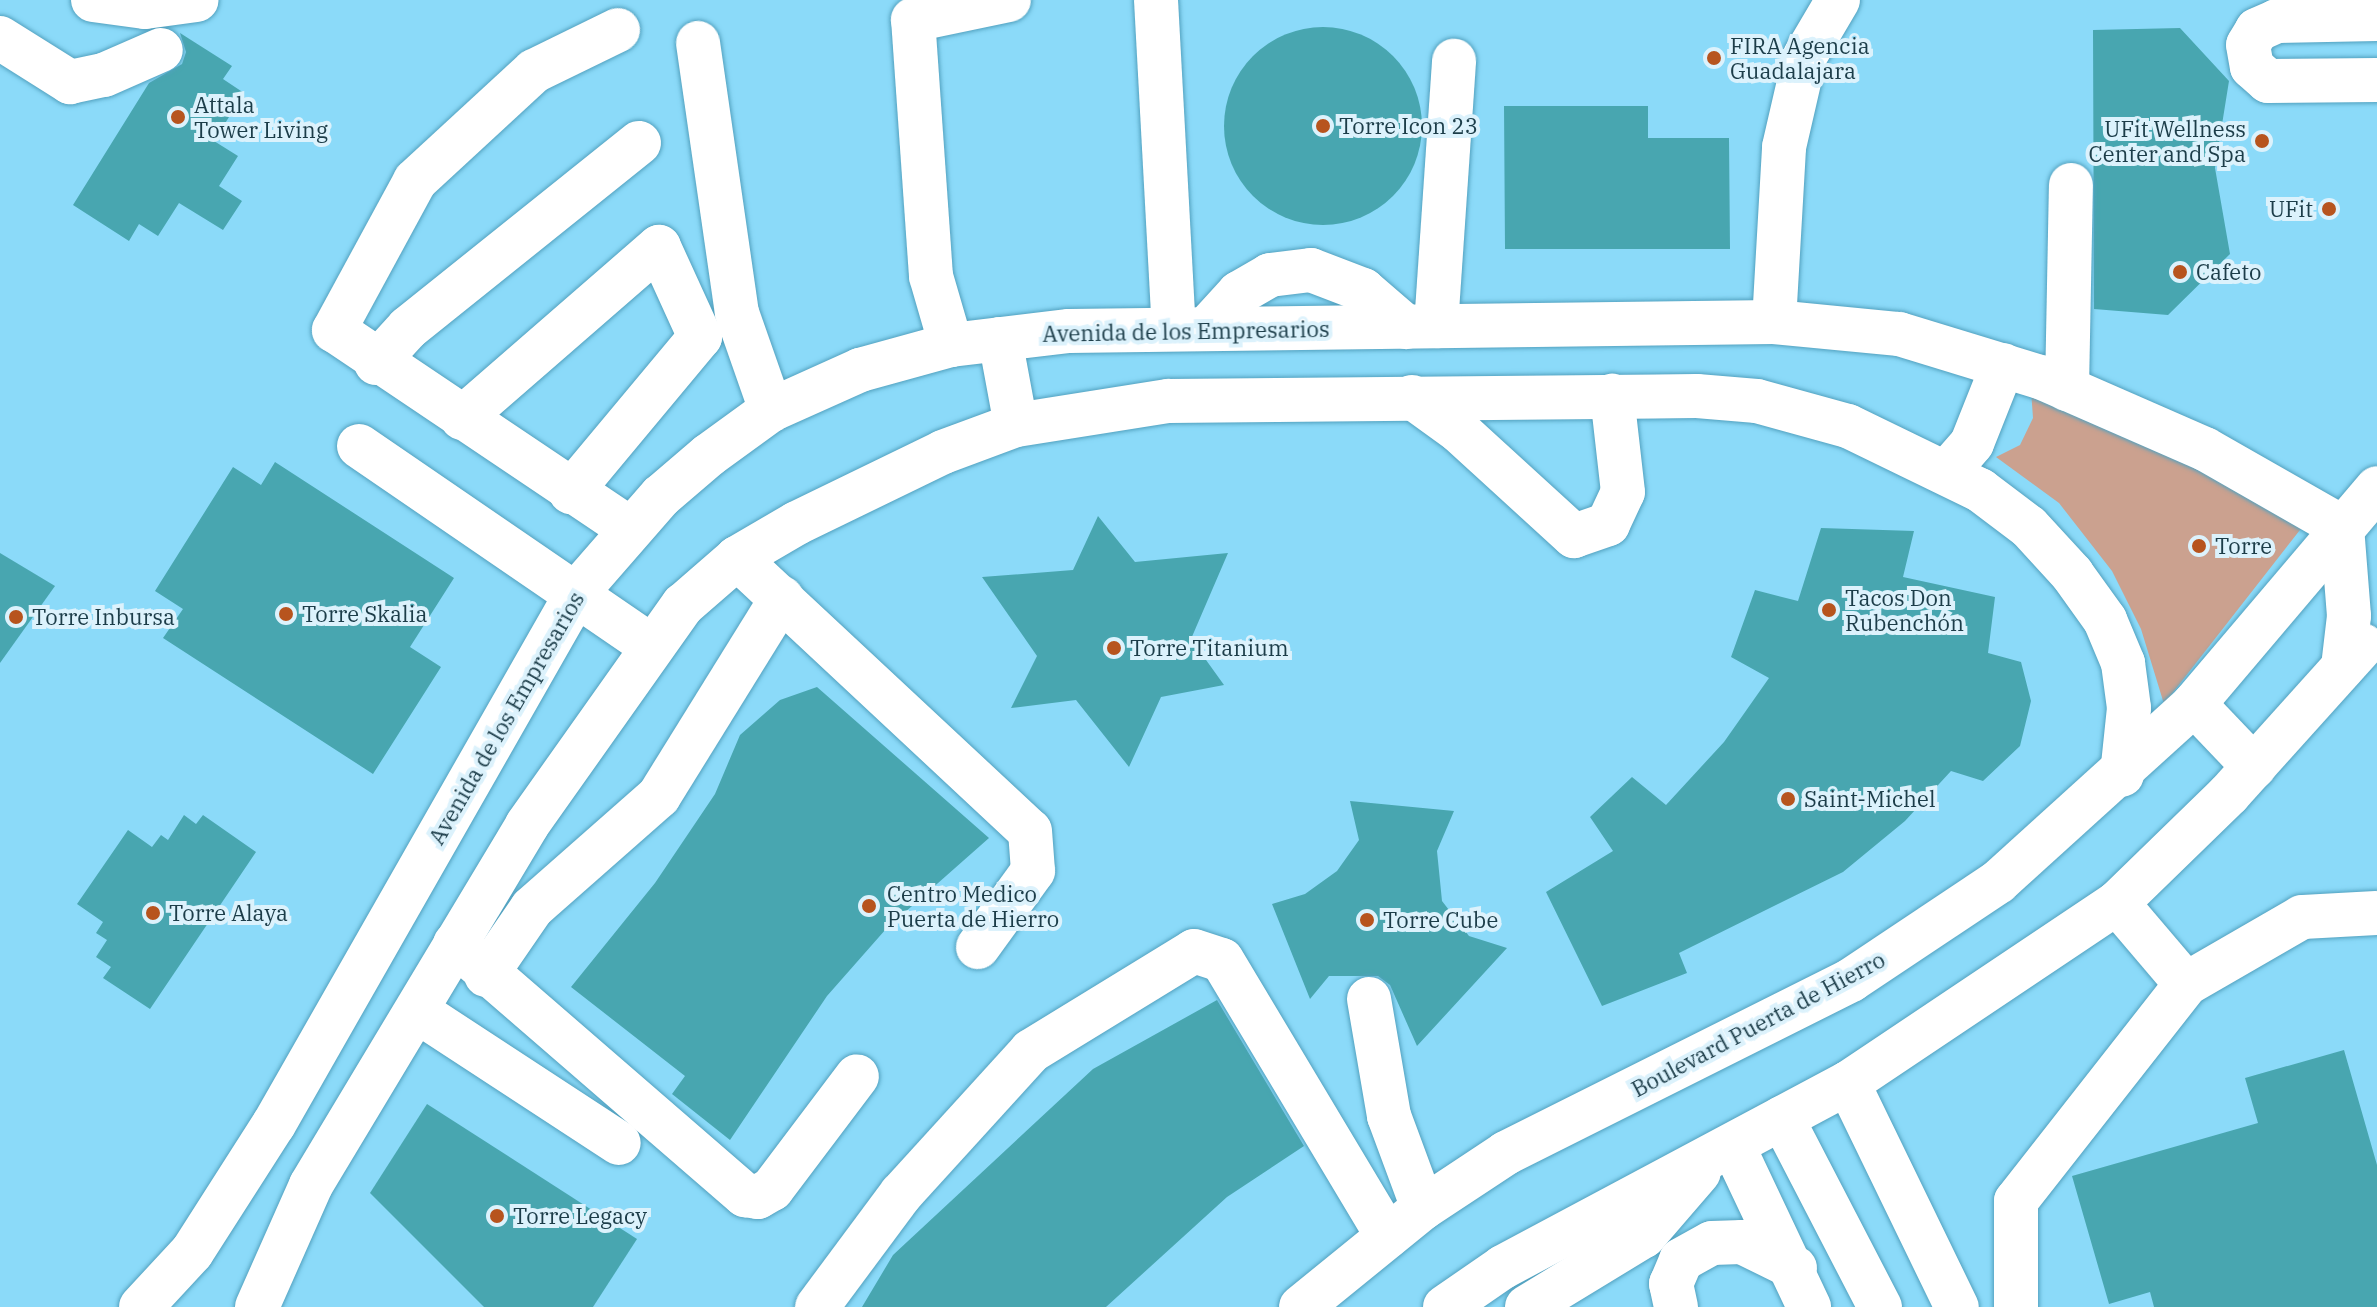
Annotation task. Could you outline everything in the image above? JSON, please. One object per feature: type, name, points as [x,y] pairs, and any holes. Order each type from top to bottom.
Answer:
[{"type":"street","points":[[104,75],[109,2],[197,0]]},
{"type":"street","points":[[951,345],[931,276],[913,20],[1009,0]]},
{"type":"street","points":[[1156,0],[1190,329]]},
{"type":"street","points":[[1774,322],[1787,135],[1805,56],[1838,0]]},
{"type":"street","points":[[2377,19],[2277,21],[2257,30],[2248,45],[2252,67],[2268,81],[2377,80]]},
{"type":"street","points":[[618,30],[534,71],[415,181],[334,330],[376,363],[630,529]]},
{"type":"street","points":[[0,38],[70,82],[104,75],[161,50]]},
{"type":"street","points":[[698,43],[737,313],[771,410]]},
{"type":"street","points":[[1190,329],[1239,293],[1270,275],[1311,270],[1363,290],[1421,326],[1454,61]]},
{"type":"street","points":[[376,363],[408,328],[639,143]]},
{"type":"street","points":[[2067,389],[2071,185]]},
{"type":"street","points":[[462,418],[659,247],[700,337],[571,492]]},
{"type":"street","name":"Avenida de los Empresarios","points":[[141,1307],[192,1252],[274,1124],[578,591],[630,529],[709,455],[771,410],[821,384],[951,345],[1000,339],[1190,329],[1774,322],[1899,334],[2003,365],[2067,389],[2205,449],[2342,527]]},
{"type":"street","points":[[1000,339],[1016,425]]},
{"type":"street","points":[[1947,472],[1972,443],[2003,365]]},
{"type":"street","points":[[1412,397],[1459,431],[1574,536],[1608,524],[1623,492],[1612,396]]},
{"type":"street","points":[[257,1307],[287,1230],[527,825],[683,605],[737,558],[871,484],[1016,425],[1168,401],[1612,396],[1757,401],[1848,426],[1947,472],[2029,527],[2105,620],[2123,663],[2129,708],[2122,775]]},
{"type":"street","points":[[359,446],[578,591],[651,646]]},
{"type":"street","name":"Boulevard Puerta de Hierro","points":[[1301,1307],[1423,1208],[1506,1153],[1851,980],[1998,882],[2122,775],[2245,652],[2342,527],[2377,488]]},
{"type":"street","points":[[2342,527],[2349,616],[2343,667]]},
{"type":"street","points":[[737,558],[1030,831],[1033,871],[978,947]]},
{"type":"street","points":[[486,975],[532,908],[659,796],[782,598]]},
{"type":"street","points":[[1445,1307],[1503,1267],[1848,1083],[2117,903],[2254,767],[2377,629]]},
{"type":"street","points":[[2194,704],[2254,767]]},
{"type":"street","points":[[527,825],[587,861]]},
{"type":"street","points":[[2117,903],[2186,984]]},
{"type":"street","points":[[2016,1307],[2016,1201],[2186,984],[2302,917],[2377,913]]},
{"type":"street","points":[[455,944],[486,975],[745,1195],[772,1189],[857,1076]]},
{"type":"street","points":[[817,1307],[901,1194],[1031,1051],[1194,951],[1222,960],[1387,1236]]},
{"type":"street","points":[[1369,999],[1389,1116],[1423,1208]]},
{"type":"street","points":[[417,1011],[619,1143]]},
{"type":"street","points":[[1848,1083],[1957,1307]]},
{"type":"street","points":[[1782,1118],[1880,1307]]},
{"type":"street","points":[[1722,1151],[1802,1288]]},
{"type":"street","points":[[1527,1307],[1644,1236],[1722,1151]]},
{"type":"street","points":[[1676,1307],[1671,1284],[1681,1260],[1712,1243],[1742,1242],[1802,1288]]},
{"type":"shaded area","points":[[2031,390],[2307,521],[2164,704],[2141,629],[2112,571],[2059,503],[1996,457],[2020,445],[2033,418]]},
{"type":"building","name":"Torre Icon 23","points":[[1323,27],[1361,35],[1393,56],[1414,88],[1422,126],[1414,164],[1393,196],[1361,217],[1323,225],[1285,217],[1253,196],[1232,164],[1224,126],[1232,88],[1253,56],[1285,35]]},
{"type":"building","points":[[2180,28],[2229,81],[2215,168],[2230,254],[2168,315],[2094,309],[2093,30]]},
{"type":"building","name":"Attala Tower Living","points":[[180,33],[232,66],[223,79],[244,93],[214,141],[238,156],[219,186],[242,201],[223,230],[179,203],[158,236],[139,224],[129,241],[73,205],[149,83],[182,64],[186,52]]},
{"type":"building","points":[[1504,106],[1648,106],[1648,138],[1729,138],[1730,249],[1505,249]]},
{"type":"building","name":"Torre Skalia","points":[[275,462],[454,578],[410,647],[441,667],[373,774],[163,638],[183,609],[155,591],[233,467],[261,485]]},
{"type":"building","name":"Torre Titanium","points":[[1098,516],[1135,562],[1228,553],[1191,639],[1224,685],[1161,697],[1129,767],[1076,700],[1011,708],[1037,656],[982,577],[1073,570]]},
{"type":"building","points":[[1821,528],[1914,531],[1903,577],[1995,597],[1988,653],[2021,662],[2031,701],[2020,746],[1983,781],[1951,771],[1905,821],[1843,872],[1679,953],[1687,973],[1602,1006],[1546,892],[1613,851],[1590,817],[1632,777],[1666,805],[1724,742],[1769,678],[1731,657],[1755,590],[1798,601]]},
{"type":"building","name":"Torre Inbursa","points":[[0,553],[55,586],[0,663]]},
{"type":"building","points":[[817,687],[989,838],[886,929],[827,996],[730,1140],[672,1094],[685,1076],[571,987],[655,883],[715,794],[740,735],[780,700]]},
{"type":"building","name":"Torre Cube","points":[[1350,801],[1454,811],[1437,851],[1442,901],[1469,936],[1507,948],[1417,1046],[1390,985],[1378,976],[1329,976],[1310,999],[1272,904],[1305,894],[1337,871],[1359,840]]},
{"type":"building","name":"Torre Alaya","points":[[184,815],[196,824],[203,815],[256,852],[150,1009],[103,978],[111,967],[96,957],[107,940],[96,933],[103,922],[77,904],[128,830],[152,847],[161,835],[168,840]]},
{"type":"building","points":[[1217,1000],[1304,1146],[1227,1197],[1106,1307],[862,1307],[893,1255],[1093,1069]]},
{"type":"building","points":[[2344,1050],[2377,1165],[2377,1307],[2154,1307],[2150,1292],[2109,1304],[2072,1176],[2258,1123],[2245,1078]]},
{"type":"building","name":"Torre Legacy","points":[[427,1104],[637,1239],[593,1307],[484,1307],[370,1193]]},
{"type":"place","name":"FIRA Agencia Guadalajara","points":[[1714,58]]},
{"type":"place","name":"Attala Tower Living","points":[[178,117]]},
{"type":"place","name":"Torre Icon 23","points":[[1323,126]]},
{"type":"place","name":"UFit Wellness Center and Spa","points":[[2262,141]]},
{"type":"place","name":"UFit","points":[[2329,209]]},
{"type":"place","name":"Cafeto","points":[[2180,272]]},
{"type":"place","name":"Torre","points":[[2199,546]]},
{"type":"place","name":"Tacos Don Rubenchón","points":[[1829,610]]},
{"type":"place","name":"Torre Skalia","points":[[286,614]]},
{"type":"place","name":"Torre Inbursa","points":[[16,617]]},
{"type":"place","name":"Torre Titanium","points":[[1114,648]]},
{"type":"place","name":"Saint-Michel","points":[[1788,799]]},
{"type":"place","name":"Centro Medico Puerta de Hierro","points":[[869,906]]},
{"type":"place","name":"Torre Alaya","points":[[153,913]]},
{"type":"place","name":"Torre Cube","points":[[1367,920]]},
{"type":"place","name":"Torre Legacy","points":[[497,1216]]}]
